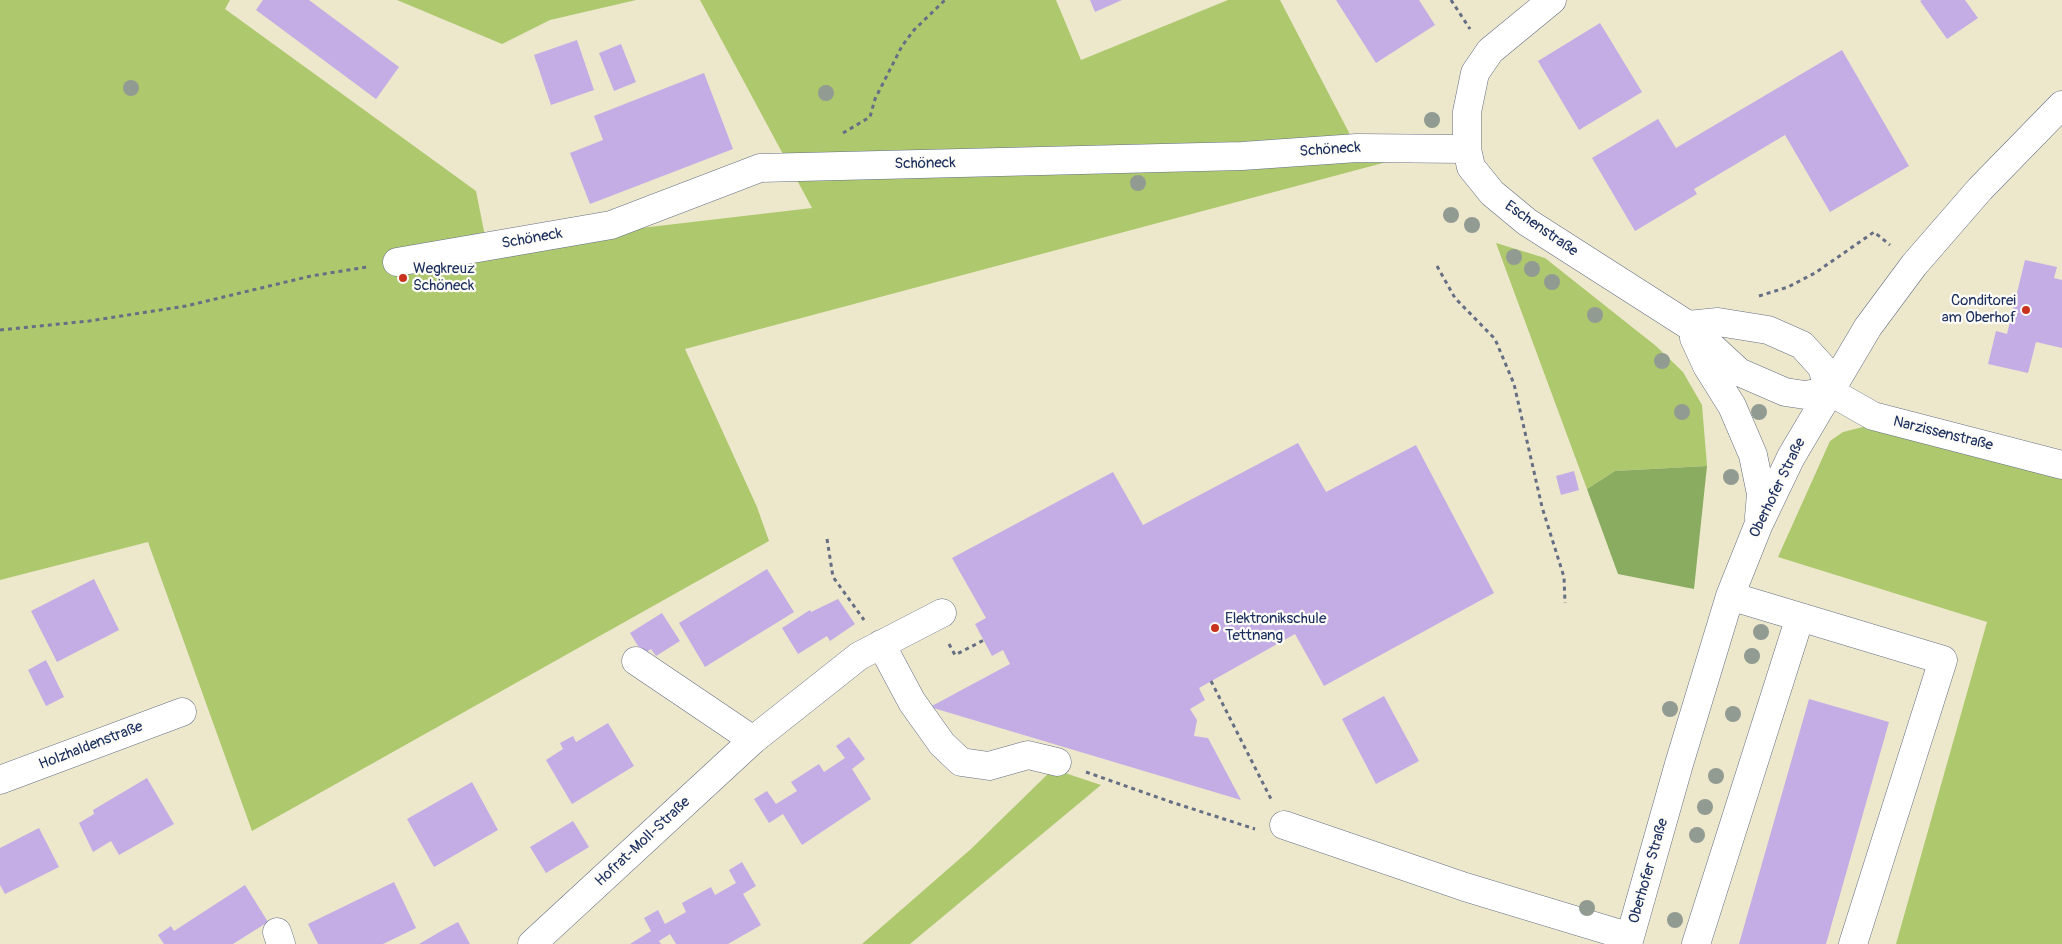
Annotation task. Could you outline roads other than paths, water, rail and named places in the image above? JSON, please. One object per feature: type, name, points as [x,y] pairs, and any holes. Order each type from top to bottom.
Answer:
[{"type":"street","name":"Eschenstraße","points":[[1552,0],[1490,51],[1475,74],[1467,112],[1467,148],[1471,166],[1492,193],[1527,222],[1688,325],[1739,372],[1785,392],[1805,394],[1829,391]]},
{"type":"street","name":"Oberhofer Straße","points":[[1629,940],[1730,596],[1758,526],[1791,457],[1868,327],[1914,265],[1980,190],[2062,105]]},
{"type":"street","name":"Schöneck","points":[[397,262],[611,225],[760,168],[1242,156],[1357,148],[1467,148]]},
{"type":"street","points":[[1758,526],[1761,494],[1753,455],[1732,406],[1707,366],[1688,325],[1718,322],[1768,330],[1802,345],[1822,367],[1829,391]]},
{"type":"street","name":"Narzissenstraße","points":[[1829,391],[1874,416],[2062,465]]},
{"type":"street","points":[[1730,596],[1943,660],[1853,944]]},
{"type":"street","name":"Hofrat-Moll-Straße","points":[[532,944],[753,740],[859,656],[942,613]]},
{"type":"street","points":[[1696,944],[1800,617]]},
{"type":"street","points":[[881,644],[912,702],[942,744],[961,762],[989,766],[1028,755],[1057,762]]},
{"type":"street","points":[[636,661],[753,740]]},
{"type":"street","name":"Holzhaldenstraße","points":[[0,780],[182,712]]},
{"type":"street","points":[[1284,825],[1465,887],[1629,940]]},
{"type":"place","name":"Wegkreuz Schöneck","points":[[403,278]]},
{"type":"place","name":"Conditorei am Oberhof","points":[[2026,310]]},
{"type":"place","name":"Elektronikschule Tettnang","points":[[1215,628]]}]
